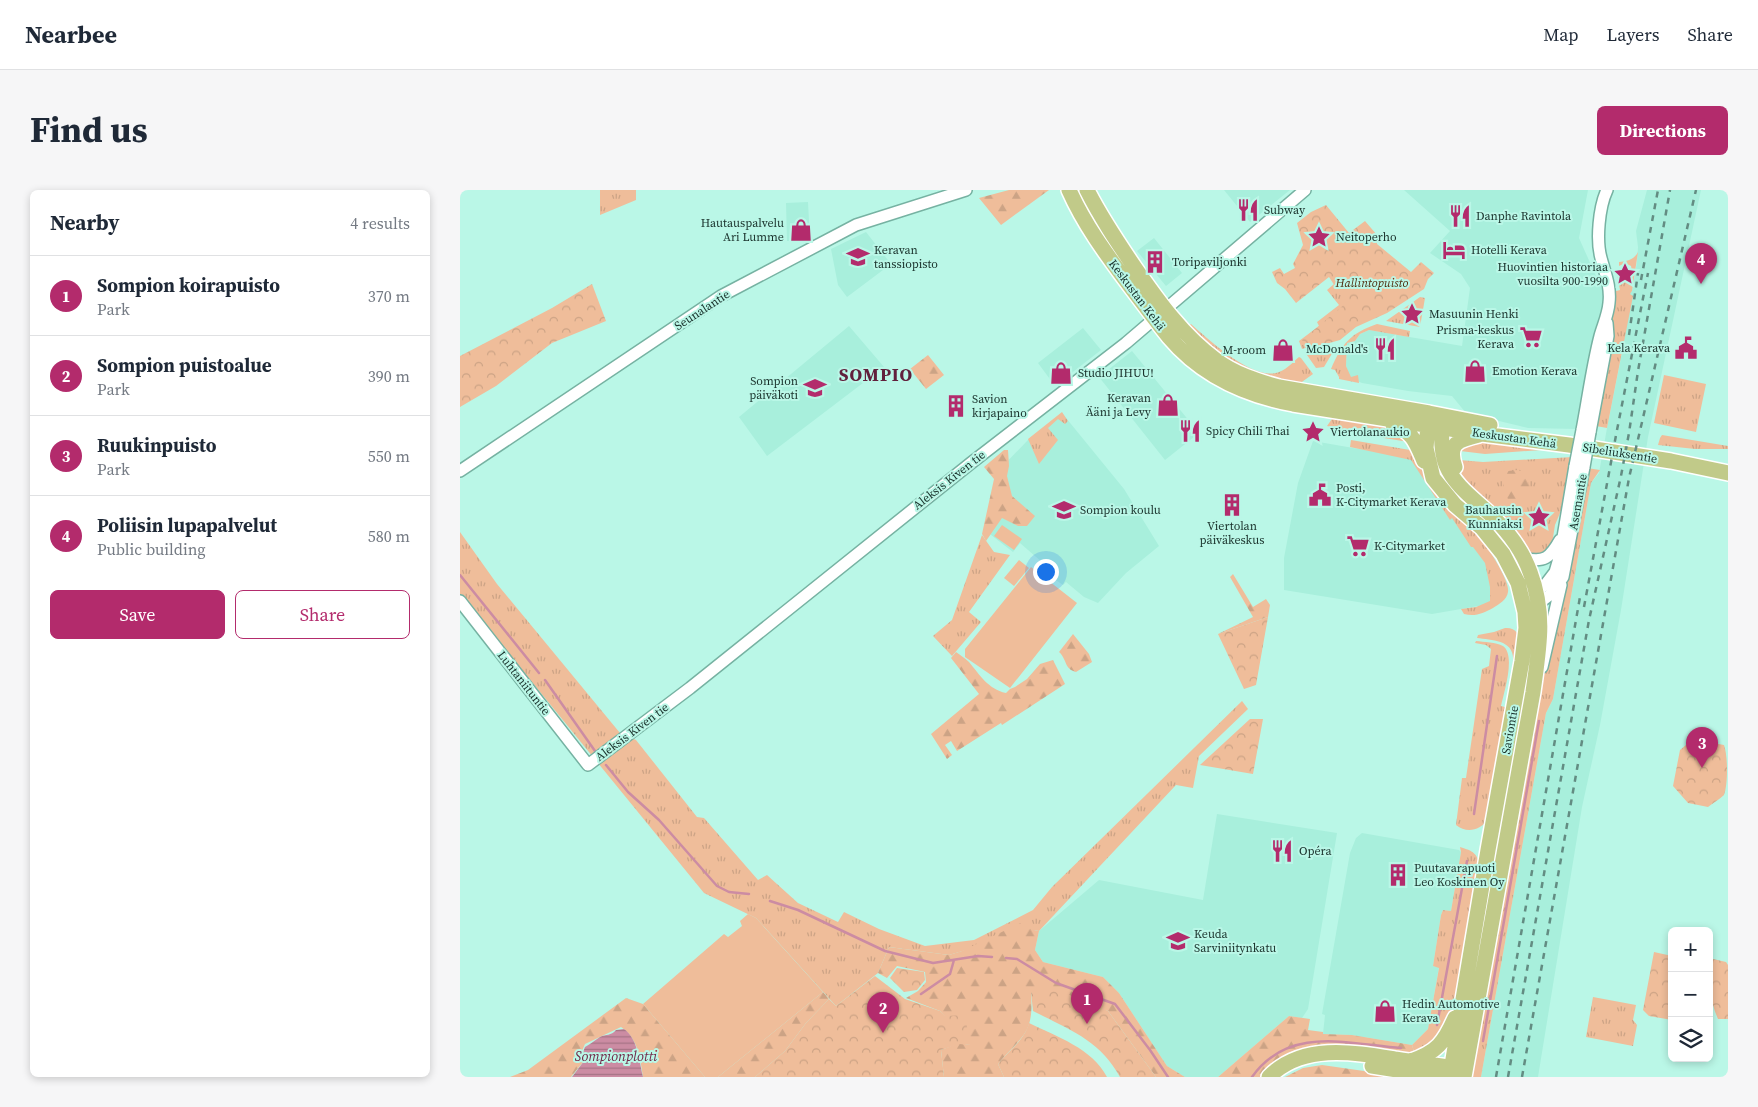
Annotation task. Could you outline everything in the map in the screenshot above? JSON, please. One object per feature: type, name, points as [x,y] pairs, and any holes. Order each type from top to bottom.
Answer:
[{"type":"main road","name":"Keskustan Kehä","points":[[1069,190],[1080,214],[1097,242],[1160,313]]},
{"type":"main road","name":"Keskustan Kehä","points":[[1087,190],[1110,232],[1160,313],[1170,338],[1206,371],[1226,383],[1268,400],[1295,397],[1546,437],[1569,445]]},
{"type":"main road","name":"Keskustan Kehä","points":[[1341,405],[1382,418],[1435,420],[1482,434],[1569,445]]},
{"type":"main road","points":[[1382,418],[1408,431],[1414,438],[1433,478]]},
{"type":"main road","name":"Saviontie","points":[[1435,420],[1426,448],[1433,478],[1455,505],[1482,528],[1503,554],[1518,583],[1524,606],[1525,644],[1465,989],[1454,1074]]},
{"type":"main road","name":"Saviontie","points":[[1435,420],[1445,463],[1455,480],[1494,518],[1524,558],[1537,598],[1541,620],[1540,643],[1533,692],[1454,1074]]},
{"type":"main road","points":[[1466,491],[1452,458],[1453,448],[1460,441],[1482,434]]},
{"type":"main road","name":"Sibeliuksentie","points":[[1569,445],[1728,468]]},
{"type":"main road","name":"Sibeliuksentie","points":[[1671,461],[1728,473]]},
{"type":"main road","points":[[1411,1061],[1431,1053],[1440,1046],[1456,1016],[1465,989]]},
{"type":"main road","points":[[1269,1077],[1278,1069],[1294,1060],[1334,1052],[1411,1061],[1454,1074]]},
{"type":"main road","points":[[1316,1055],[1348,1062],[1454,1074]]},
{"type":"street","name":"Seunalantie","points":[[460,472],[721,296],[856,225],[966,190]]},
{"type":"street","name":"Aleksis Kiven tie","points":[[588,765],[1126,343],[1305,190]]},
{"type":"street","name":"Asemantie","points":[[1537,598],[1555,572],[1560,555],[1562,537],[1608,336],[1609,288],[1599,246],[1604,192]]},
{"type":"street","name":"Asemantie","points":[[1524,606],[1537,598],[1551,594],[1563,576],[1579,466]]},
{"type":"street","points":[[1524,558],[1540,561],[1546,558],[1551,555],[1562,537]]},
{"type":"street","points":[[1533,692],[1544,658],[1563,576]]},
{"type":"street","name":"Luhtaniituntie","points":[[460,601],[588,765]]},
{"type":"shaded area","points":[[1224,190],[1290,190],[1250,222]]},
{"type":"shaded area","points":[[1404,190],[1588,190],[1579,238],[1604,294],[1578,429],[1528,428],[1466,413],[1452,396],[1362,383],[1350,378],[1346,366],[1347,343],[1355,341],[1360,334],[1369,330],[1462,346],[1470,288],[1461,274],[1430,253],[1450,231]]},
{"type":"shaded area","points":[[1647,190],[1701,190],[1648,437],[1621,610],[1600,725],[1582,807],[1538,1077],[1481,1077],[1546,713],[1553,699],[1591,483],[1599,473],[1623,348],[1629,294],[1632,291],[1637,262],[1636,231]]},
{"type":"shaded area","points":[[808,202],[810,240],[787,241],[786,203]]},
{"type":"shaded area","points":[[866,232],[891,264],[847,297],[838,285],[831,249]]},
{"type":"shaded area","points":[[1154,238],[1182,273],[1166,286],[1137,251]]},
{"type":"shaded area","name":"Sompion päiväkoti","points":[[849,326],[884,367],[767,456],[739,417]]},
{"type":"shaded area","points":[[1083,328],[1101,350],[1055,386],[1038,363]]},
{"type":"shaded area","points":[[1132,351],[1199,433],[1165,460],[1099,377]]},
{"type":"shaded area","name":"Sompion koulu","points":[[1062,413],[1124,489],[1159,546],[1126,573],[1098,603],[1084,597],[1066,582],[1063,585],[1047,574],[1051,570],[1020,543],[1013,552],[986,531],[999,470],[1028,440]]},
{"type":"shaded area","points":[[1313,441],[1411,458],[1486,562],[1492,588],[1490,604],[1432,614],[1284,590],[1284,558],[1298,483]]},
{"type":"shaded area","name":"Keuda Sarviniitynkatu","points":[[1217,814],[1337,833],[1308,1009],[1302,1018],[1289,1016],[1218,1077],[1185,1077],[1167,1066],[1119,993],[1103,977],[1043,962],[1035,950],[1039,931],[1099,880],[1203,900]]},
{"type":"shaded area","points":[[1362,833],[1459,850],[1461,852],[1451,911],[1443,910],[1441,915],[1433,966],[1439,967],[1428,1029],[1412,1045],[1352,1035],[1323,1034],[1325,1015],[1322,1014],[1350,853],[1356,838]]},
{"type":"green space","points":[[600,190],[636,190],[636,200],[600,215]]},
{"type":"green space","points":[[1009,190],[1049,190],[1001,225],[979,198]]},
{"type":"green space","name":"Hallintopuisto","points":[[1326,205],[1349,233],[1365,221],[1377,235],[1377,244],[1411,272],[1421,262],[1434,273],[1428,279],[1424,289],[1387,313],[1356,327],[1340,340],[1308,349],[1302,340],[1346,303],[1329,277],[1296,303],[1285,289],[1277,283],[1272,272],[1280,268],[1284,274],[1295,268],[1293,264],[1303,245],[1297,223],[1311,212]]},
{"type":"green space","points":[[1638,252],[1630,294],[1633,296],[1607,428],[1596,426],[1614,295],[1616,291],[1620,290],[1616,271],[1623,278],[1630,276],[1631,266],[1625,263],[1619,266],[1619,262],[1627,261]]},
{"type":"green space","points":[[592,284],[606,321],[552,343],[496,386],[460,407],[460,356],[552,308]]},
{"type":"green space","points":[[1334,284],[1353,312],[1339,337],[1302,349],[1299,341],[1319,326],[1317,322],[1339,305],[1327,290]]},
{"type":"green space","points":[[1420,297],[1425,298],[1420,327],[1386,321]]},
{"type":"green space","points":[[1191,324],[1231,357],[1255,370],[1276,373],[1285,369],[1299,357],[1313,374],[1299,384],[1276,380],[1233,365],[1187,327]]},
{"type":"green space","points":[[1377,324],[1410,331],[1409,337],[1369,330],[1360,334],[1355,341],[1347,343],[1346,366],[1351,377],[1358,375],[1359,383],[1339,379],[1335,370],[1331,369],[1339,352],[1354,335]]},
{"type":"green space","points":[[1336,347],[1324,367],[1316,368],[1307,355],[1310,352]]},
{"type":"green space","points":[[928,355],[944,375],[926,389],[910,369]]},
{"type":"green space","points":[[1664,375],[1706,384],[1696,432],[1654,423]]},
{"type":"green space","points":[[1062,412],[1068,421],[1065,424],[1058,419],[1048,428],[1058,440],[1039,464],[1028,439]]},
{"type":"green space","points":[[1334,416],[1388,426],[1409,442],[1352,433],[1327,426]]},
{"type":"green space","points":[[1662,435],[1728,446],[1728,449],[1695,449],[1658,445]]},
{"type":"green space","points":[[1351,440],[1416,451],[1470,522],[1498,564],[1506,581],[1508,592],[1502,602],[1479,614],[1464,614],[1461,609],[1476,607],[1490,601],[1490,587],[1485,563],[1473,547],[1471,547],[1452,518],[1450,520],[1411,460],[1350,447]]},
{"type":"green space","points":[[1472,441],[1542,447],[1542,450],[1485,454],[1460,451],[1464,442]]},
{"type":"green space","points":[[1004,450],[1008,450],[1009,466],[1007,476],[1012,496],[1035,516],[1027,526],[1018,526],[1002,518],[986,541],[982,534],[994,479],[984,467]]},
{"type":"green space","points":[[1573,457],[1565,501],[1555,525],[1552,544],[1544,555],[1532,556],[1469,486],[1456,465],[1459,460],[1483,462]]},
{"type":"green space","points":[[1587,468],[1600,470],[1591,483],[1553,699],[1546,713],[1481,1077],[1470,1077],[1538,689]]},
{"type":"green space","points":[[1518,470],[1523,472],[1530,486],[1524,500],[1509,501],[1504,490],[1504,478],[1508,471]]},
{"type":"green space","points":[[1002,525],[1022,539],[1014,550],[994,536]]},
{"type":"green space","points":[[460,532],[497,584],[620,733],[636,740],[697,817],[704,818],[758,880],[767,875],[798,903],[838,922],[844,912],[879,929],[925,946],[974,940],[1033,910],[1052,887],[1242,701],[1248,709],[1199,756],[1193,788],[1176,785],[1039,931],[1034,930],[949,955],[889,947],[878,973],[836,1006],[756,918],[704,893],[460,594]]},
{"type":"green space","points":[[982,535],[994,552],[1010,555],[969,612],[981,622],[952,656],[933,636],[952,620]]},
{"type":"green space","points":[[1019,560],[1029,568],[1014,586],[1004,578]]},
{"type":"green space","points":[[1031,567],[1077,603],[1010,688],[965,657],[965,649]]},
{"type":"green space","points":[[1233,574],[1253,607],[1266,599],[1270,605],[1268,617],[1218,634],[1253,617],[1230,577]]},
{"type":"green space","points":[[1268,617],[1256,685],[1244,689],[1218,634]]},
{"type":"green space","points":[[1505,628],[1513,629],[1517,633],[1519,640],[1519,649],[1511,681],[1513,654],[1510,649],[1501,642],[1477,638],[1478,635]]},
{"type":"green space","points":[[1073,634],[1089,654],[1092,662],[1076,672],[1069,669],[1059,652]]},
{"type":"green space","points":[[1476,641],[1503,646],[1509,657],[1509,665],[1501,706],[1505,707],[1506,726],[1488,820],[1481,826],[1469,830],[1456,825],[1462,778],[1466,778],[1482,669],[1489,666],[1491,649],[1486,645],[1475,643]]},
{"type":"green space","points":[[956,652],[969,662],[989,685],[1006,693],[1027,679],[1040,664],[1053,660],[1065,684],[1002,725],[1001,723],[957,751],[951,741],[945,745],[952,755],[947,759],[931,734],[979,694],[951,658]]},
{"type":"green space","points":[[1250,719],[1263,719],[1253,774],[1200,765]]},
{"type":"green space","points":[[1692,740],[1724,745],[1727,777],[1724,795],[1708,807],[1688,803],[1673,786],[1680,750]]},
{"type":"green space","points":[[1460,847],[1474,853],[1480,868],[1457,995],[1441,1035],[1415,1055],[1412,1045],[1428,1029],[1439,968],[1433,966],[1441,915],[1443,910],[1451,911],[1461,852]]},
{"type":"green space","points":[[748,914],[756,918],[823,992],[718,1077],[705,1077],[643,1004],[724,934],[728,937],[742,926],[740,921]]},
{"type":"green space","points":[[1027,920],[1034,930],[1039,931],[1035,950],[1043,962],[1103,977],[1119,993],[1167,1066],[1185,1077],[1156,1077],[1108,1011],[1031,992],[1031,1017],[1025,1033],[998,1064],[1004,1077],[944,1077],[941,1050],[959,1043],[970,1045],[940,1011],[906,998],[918,991],[926,982],[925,972],[897,966],[887,978],[878,973],[889,947],[949,955],[962,951]]},
{"type":"green space","points":[[1654,952],[1668,955],[1668,1019],[1649,1016],[1643,1010]]},
{"type":"green space","points":[[1713,959],[1726,962],[1728,965],[1728,1019],[1718,1019],[1713,1004]]},
{"type":"green space","points":[[897,968],[924,972],[925,980],[917,990],[904,992],[890,978]]},
{"type":"green space","points":[[875,976],[905,999],[940,1011],[945,1016],[965,1015],[970,1045],[959,1044],[941,1050],[944,1077],[755,1077],[785,1051],[806,1023],[829,999],[836,1006]]},
{"type":"green space","points":[[1048,986],[1108,1011],[1156,1077],[1120,1077],[1112,1064],[1093,1045],[1071,1030],[1033,1011],[1031,992]]},
{"type":"green space","points":[[823,992],[829,999],[806,1023],[785,1051],[755,1077],[718,1077]]},
{"type":"green space","points":[[1593,997],[1636,1005],[1633,1020],[1637,1025],[1633,1046],[1586,1037]]},
{"type":"green space","points":[[626,998],[643,1004],[705,1077],[643,1077],[635,1043],[621,1027],[585,1044],[581,1053],[583,1062],[571,1077],[510,1077],[528,1070]]},
{"type":"green space","points":[[1289,1016],[1310,1019],[1308,1030],[1323,1032],[1323,1034],[1352,1035],[1412,1045],[1415,1055],[1352,1048],[1317,1047],[1291,1052],[1271,1066],[1261,1077],[1218,1077]]},
{"type":"green space","points":[[1029,1023],[1073,1044],[1093,1059],[1107,1077],[1004,1077],[998,1064],[1024,1035]]},
{"type":"green space","points":[[1322,1065],[1406,1077],[1285,1077],[1303,1068]]},
{"type":"water","name":"Sompionplotti","points":[[624,1029],[629,1033],[635,1044],[643,1077],[572,1077],[584,1061],[582,1055],[585,1047],[600,1037],[616,1030]]},
{"type":"waterway","points":[[460,575],[539,673]]},
{"type":"waterway","points":[[1474,814],[1497,656]]},
{"type":"waterway","points":[[545,680],[595,751]]},
{"type":"waterway","points":[[1483,1041],[1539,721]]},
{"type":"waterway","points":[[606,765],[628,792],[659,820],[717,886],[729,892],[749,894]]},
{"type":"waterway","points":[[1437,1025],[1467,861]]},
{"type":"waterway","points":[[770,901],[798,910],[885,951],[933,963],[978,956],[992,957]]},
{"type":"waterway","points":[[1006,958],[1017,959],[1056,983],[1115,1004],[1168,1077]]},
{"type":"waterway","points":[[921,994],[950,974],[954,960]]},
{"type":"waterway","points":[[1252,1077],[1267,1061],[1283,1050],[1301,1044],[1340,1042],[1401,1048]]},
{"type":"railway","points":[[1641,280],[1658,190]]},
{"type":"railway","points":[[1508,1077],[1589,620],[1629,433],[1670,190]]},
{"type":"railway","points":[[1522,1077],[1629,478],[1696,190]]},
{"type":"railway","points":[[1629,335],[1638,273]]},
{"type":"railway","points":[[1584,607],[1648,273]]},
{"type":"railway","points":[[1496,1077],[1580,597]]},
{"type":"place","name":"Subway","points":[[1248,210]]},
{"type":"place","name":"Danphe Ravintola","points":[[1460,216]]},
{"type":"place","name":"Hautauspalvelu Ari Lumme","points":[[801,230]]},
{"type":"place","name":"Neitoperho","points":[[1319,237]]},
{"type":"place","name":"Hotelli Kerava","points":[[1454,250]]},
{"type":"place","name":"Keravan tanssiopisto","points":[[858,257]]},
{"type":"place","name":"Toripaviljonki","points":[[1155,262]]},
{"type":"place","name":"Huovintien historiaa vuosilta 900-1990","points":[[1625,274]]},
{"type":"place","name":"Poliisin lupapalvelut","points":[[1701,284]]},
{"type":"place","name":"Masuunin Henki","points":[[1412,314]]},
{"type":"place","name":"Prisma-keskus Kerava","points":[[1531,337]]},
{"type":"place","name":"Kela Kerava","points":[[1686,348]]},
{"type":"place","name":"McDonald's","points":[[1385,349]]},
{"type":"place","name":"M-room","points":[[1283,350]]},
{"type":"place","name":"Emotion Kerava","points":[[1475,371]]},
{"type":"place","name":"Studio JIHUU!","points":[[1061,373]]},
{"type":"place","name":"Sompion päiväkoti","points":[[815,388]]},
{"type":"place","name":"Keravan Ääni ja Levy","points":[[1168,405]]},
{"type":"place","name":"Savion kirjapaino","points":[[956,406]]},
{"type":"place","name":"Spicy Chili Thai","points":[[1190,431]]},
{"type":"place","name":"Viertolanaukio","points":[[1313,432]]},
{"type":"place","name":"Posti, K-Citymarket Kerava","points":[[1320,495]]},
{"type":"place","name":"Viertolan päiväkeskus","points":[[1232,505]]},
{"type":"place","name":"Sompion koulu","points":[[1064,510]]},
{"type":"place","name":"Bauhausin Kunniaksi","points":[[1539,517]]},
{"type":"place","name":"K-Citymarket","points":[[1358,546]]},
{"type":"place","name":"Ruukinpuisto","points":[[1702,768]]},
{"type":"place","name":"Opéra","points":[[1282,851]]},
{"type":"place","name":"Puutavarapuoti Leo Koskinen Oy","points":[[1398,875]]},
{"type":"place","name":"Keuda Sarviniitynkatu","points":[[1178,941]]},
{"type":"place","name":"Hedin Automotive Kerava","points":[[1385,1011]]},
{"type":"place","name":"Sompion koirapuisto","points":[[1087,1024]]},
{"type":"place","name":"Sompion puistoalue","points":[[883,1033]]},
{"type":"district","name":"SOMPIO","points":[[876,374]]}]
